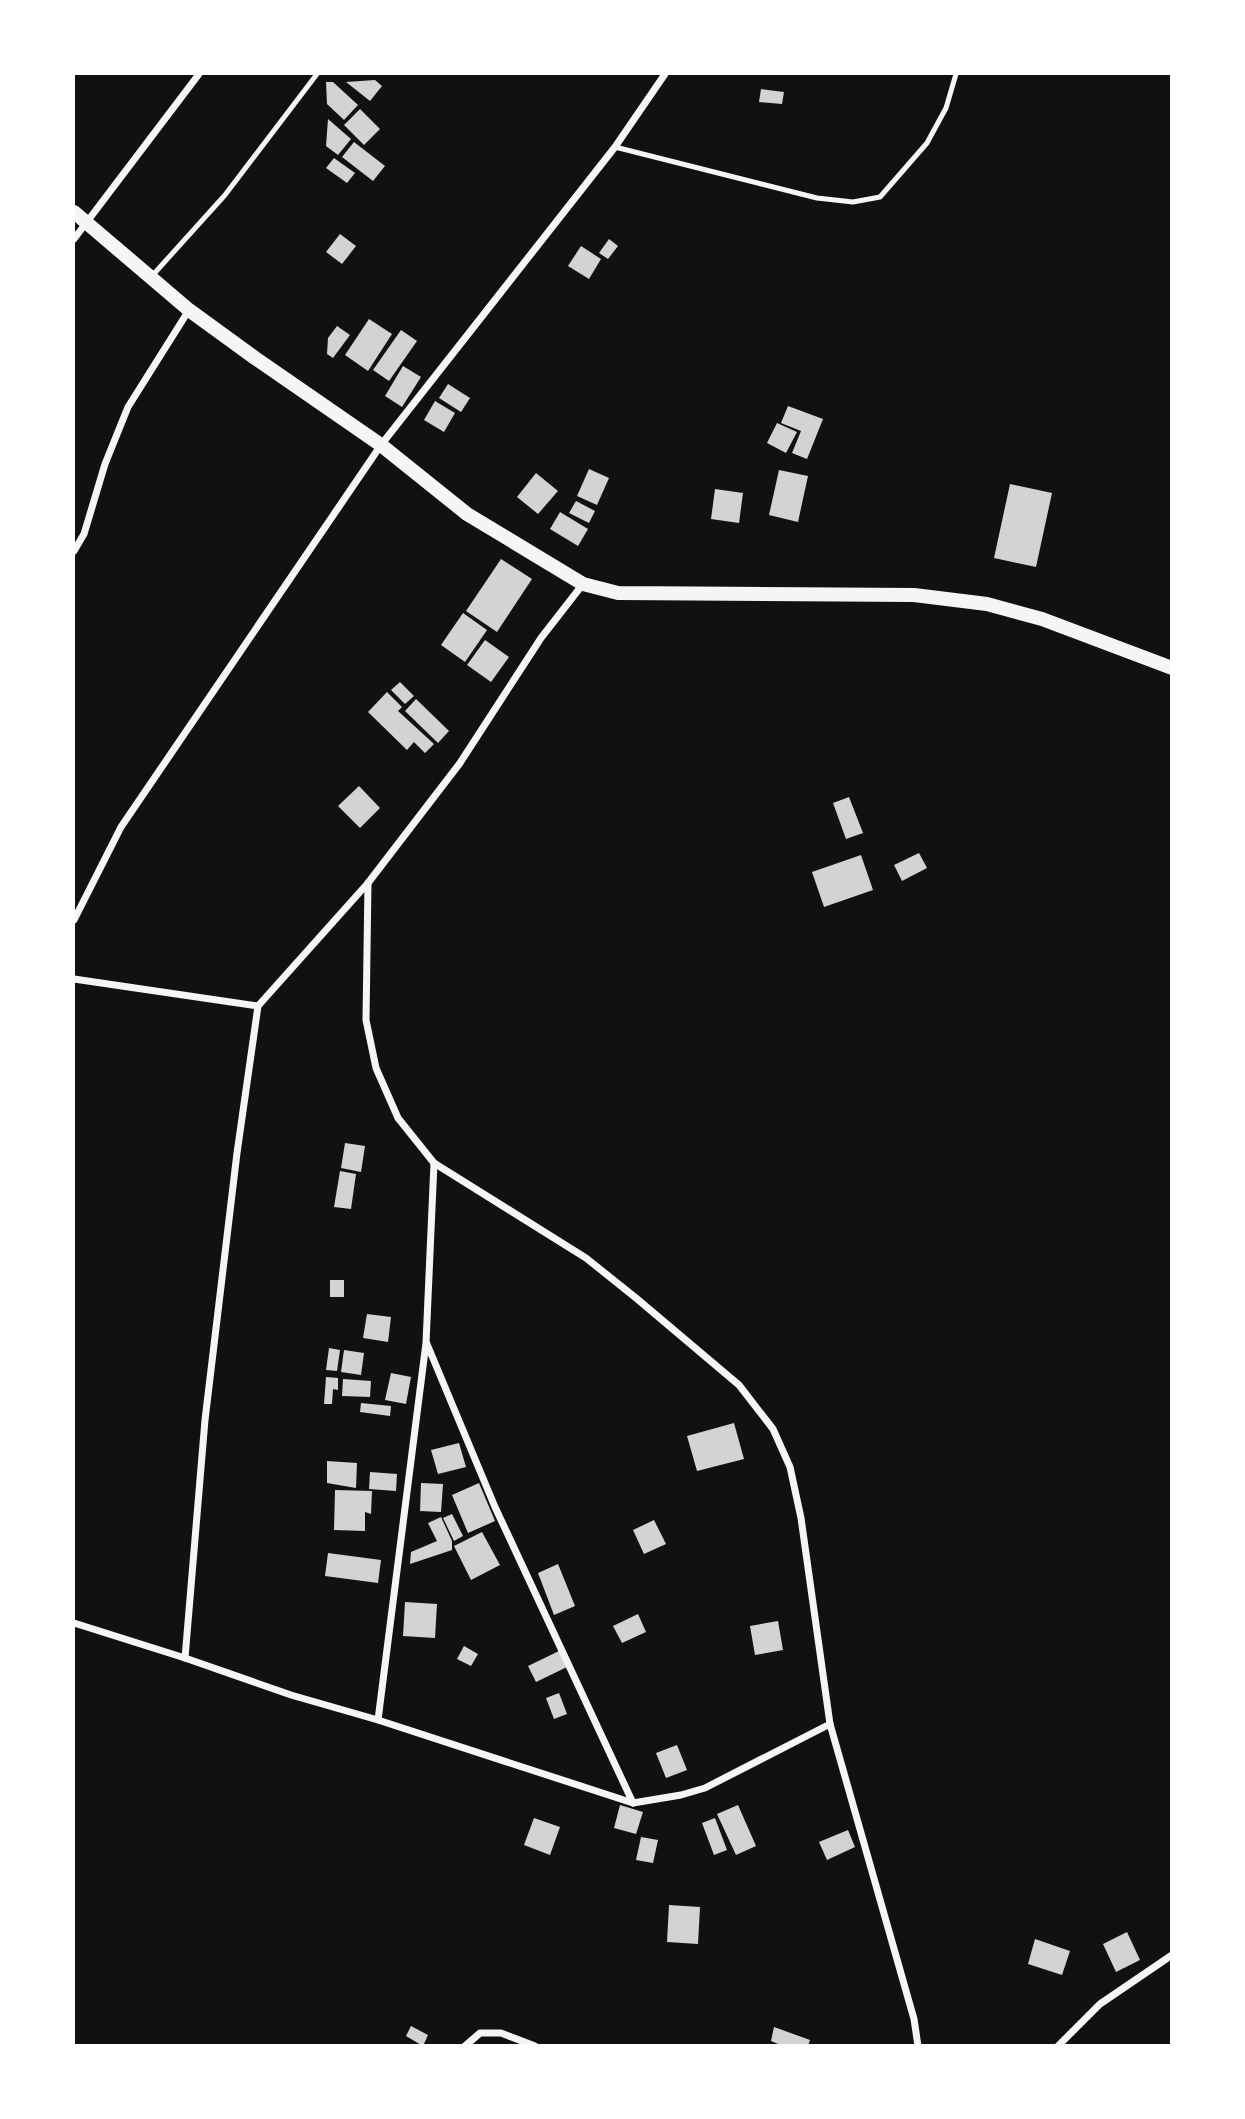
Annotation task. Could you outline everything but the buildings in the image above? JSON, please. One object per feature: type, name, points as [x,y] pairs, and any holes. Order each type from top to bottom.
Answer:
[{"type":"main road","points":[[74,212],[189,310],[381,445],[467,514],[583,584],[618,593],[914,595],[987,604],[1042,619],[1171,668]]},
{"type":"street","points":[[74,239],[200,74]]},
{"type":"street","points":[[74,920],[121,827],[381,445],[615,147],[665,74]]},
{"type":"street","points":[[74,551],[84,534],[104,464],[128,407],[189,310]]},
{"type":"street","points":[[185,1658],[205,1420],[237,1153],[258,1006],[368,883],[460,763],[541,638],[583,584]]},
{"type":"street","points":[[368,883],[366,1020],[376,1068],[398,1118],[434,1163],[586,1258],[739,1385],[773,1429],[790,1467],[801,1518],[830,1724],[907,1995],[918,2046]]},
{"type":"street","points":[[74,979],[258,1006]]},
{"type":"street","points":[[378,1720],[426,1343],[434,1163]]},
{"type":"street","points":[[426,1343],[495,1507],[634,1803]]},
{"type":"street","points":[[74,1623],[291,1695],[378,1720],[634,1803],[705,1788],[830,1724]]},
{"type":"street","points":[[1058,2046],[1100,2004],[1171,1955]]},
{"type":"street","points":[[465,2046],[480,2033],[501,2033],[535,2046]]},
{"type":"lane","points":[[150,276],[225,195],[317,74]]},
{"type":"lane","points":[[615,147],[817,198],[853,202],[880,197],[927,144],[946,108],[956,74]]}]
